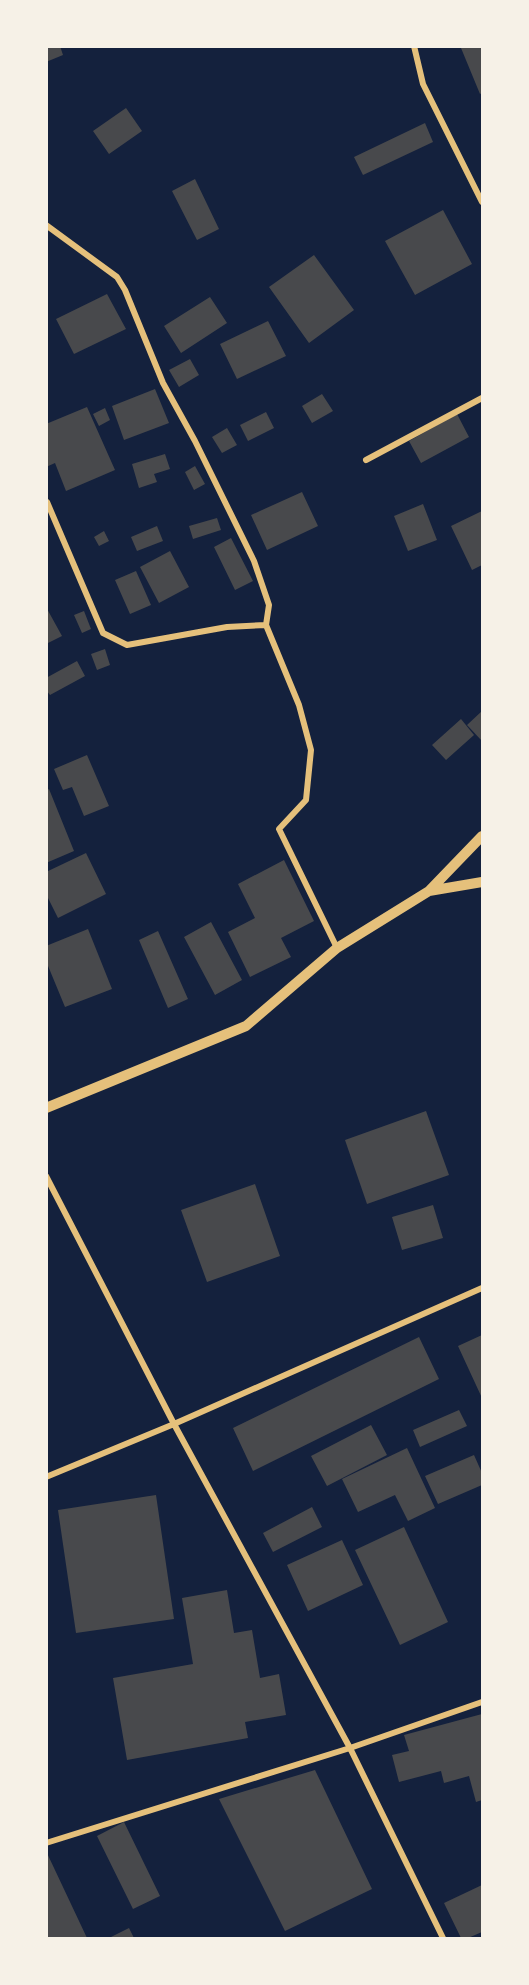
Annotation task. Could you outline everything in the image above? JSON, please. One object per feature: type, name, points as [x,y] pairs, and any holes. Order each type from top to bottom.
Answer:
[{"type":"street","points":[[414,46],[423,84],[483,202]]},
{"type":"street","points":[[46,225],[117,277],[163,383],[254,561],[269,605],[266,625],[299,705],[311,750],[306,800],[279,829],[337,948]]},
{"type":"street","points":[[366,460],[483,398]]},
{"type":"street","points":[[47,502],[103,633],[127,645],[227,627],[266,625]]},
{"type":"street","points":[[46,1108],[246,1026],[337,948],[429,891],[483,836]]},
{"type":"street","points":[[429,891],[483,882]]},
{"type":"street","points":[[46,1176],[174,1424],[350,1748],[443,1938]]},
{"type":"street","points":[[46,1477],[174,1424],[483,1288]]},
{"type":"street","points":[[46,1843],[350,1748],[483,1702]]},
{"type":"building","points":[[46,46],[60,46],[63,55],[46,62]]},
{"type":"building","points":[[482,46],[482,93],[480,94],[461,48]]},
{"type":"building","points":[[126,108],[142,131],[109,154],[93,131]]},
{"type":"building","points":[[425,123],[433,142],[363,175],[354,157]]},
{"type":"building","points":[[195,179],[219,229],[197,240],[172,191]]},
{"type":"building","points":[[443,210],[472,264],[415,295],[385,241]]},
{"type":"building","points":[[314,255],[354,310],[309,343],[269,287]]},
{"type":"building","points":[[107,294],[126,329],[74,354],[56,319]]},
{"type":"building","points":[[210,297],[227,323],[181,353],[164,326]]},
{"type":"building","points":[[268,321],[286,356],[237,379],[220,344]]},
{"type":"building","points":[[190,359],[199,375],[179,387],[169,370]]},
{"type":"building","points":[[155,389],[169,423],[124,440],[112,406]]},
{"type":"building","points":[[322,394],[333,411],[312,423],[302,406]]},
{"type":"building","points":[[87,407],[115,470],[66,491],[55,463],[46,467],[46,424]]},
{"type":"building","points":[[105,408],[110,420],[99,426],[93,414]]},
{"type":"building","points":[[266,412],[274,428],[248,441],[240,425]]},
{"type":"building","points":[[457,414],[469,437],[421,463],[409,441]]},
{"type":"building","points":[[227,428],[237,445],[222,453],[212,437]]},
{"type":"building","points":[[165,454],[170,469],[154,474],[157,482],[139,488],[132,464]]},
{"type":"building","points":[[195,466],[205,484],[194,490],[185,472]]},
{"type":"building","points":[[302,492],[318,526],[267,550],[251,515]]},
{"type":"building","points":[[423,504],[437,540],[408,551],[394,516]]},
{"type":"building","points":[[482,511],[482,565],[472,570],[451,526]]},
{"type":"building","points":[[217,518],[221,530],[193,539],[189,526]]},
{"type":"building","points":[[157,526],[163,541],[137,551],[131,537]]},
{"type":"building","points":[[104,531],[109,541],[99,546],[94,537]]},
{"type":"building","points":[[231,538],[253,581],[235,590],[214,547]]},
{"type":"building","points":[[170,551],[189,587],[159,603],[140,567]]},
{"type":"building","points":[[136,571],[151,605],[130,614],[115,580]]},
{"type":"building","points":[[46,607],[62,636],[46,644]]},
{"type":"building","points":[[84,611],[91,629],[82,633],[74,615]]},
{"type":"building","points":[[105,649],[110,665],[97,670],[91,654]]},
{"type":"building","points":[[77,661],[85,676],[50,695],[46,690],[46,678]]},
{"type":"building","points":[[482,711],[482,741],[467,725]]},
{"type":"building","points":[[461,719],[474,735],[446,760],[432,745]]},
{"type":"building","points":[[87,755],[109,806],[84,816],[72,787],[63,790],[54,769]]},
{"type":"building","points":[[49,789],[74,851],[46,863],[46,791]]},
{"type":"building","points":[[86,853],[106,894],[58,918],[46,894],[46,872]]},
{"type":"building","points":[[284,860],[314,921],[281,938],[291,957],[250,977],[228,932],[255,918],[238,884]]},
{"type":"building","points":[[211,922],[242,980],[215,995],[184,937]]},
{"type":"building","points":[[88,929],[112,989],[65,1007],[46,961],[46,946]]},
{"type":"building","points":[[158,931],[188,999],[168,1008],[139,940]]},
{"type":"building","points":[[426,1111],[449,1175],[367,1204],[345,1140]]},
{"type":"building","points":[[255,1184],[280,1256],[207,1282],[181,1210]]},
{"type":"building","points":[[433,1205],[443,1238],[402,1250],[392,1217]]},
{"type":"building","points":[[482,1335],[482,1398],[458,1346]]},
{"type":"building","points":[[419,1337],[439,1379],[253,1471],[233,1428]]},
{"type":"building","points":[[459,1410],[467,1426],[420,1447],[413,1430]]},
{"type":"building","points":[[371,1425],[387,1455],[327,1486],[311,1456]]},
{"type":"building","points":[[407,1448],[435,1508],[408,1521],[395,1495],[358,1512],[342,1479]]},
{"type":"building","points":[[474,1455],[482,1473],[482,1485],[438,1504],[425,1476]]},
{"type":"building","points":[[156,1495],[174,1619],[76,1633],[58,1510]]},
{"type":"building","points":[[312,1507],[322,1527],[273,1552],[263,1533]]},
{"type":"building","points":[[404,1527],[448,1622],[400,1645],[355,1550]]},
{"type":"building","points":[[342,1540],[363,1585],[308,1611],[287,1565]]},
{"type":"building","points":[[227,1590],[234,1633],[252,1630],[260,1678],[279,1674],[286,1715],[245,1722],[248,1738],[127,1760],[113,1678],[193,1664],[182,1598]]},
{"type":"building","points":[[482,1714],[482,1800],[476,1802],[469,1776],[444,1783],[441,1771],[399,1782],[392,1755],[409,1751],[404,1735]]},
{"type":"building","points":[[315,1770],[372,1889],[285,1931],[219,1799]]},
{"type":"building","points":[[124,1822],[160,1896],[133,1909],[97,1836]]},
{"type":"building","points":[[46,1851],[87,1938],[46,1938]]},
{"type":"building","points":[[482,1885],[482,1932],[468,1938],[461,1938],[444,1903]]},
{"type":"building","points":[[129,1928],[134,1938],[109,1938]]}]
